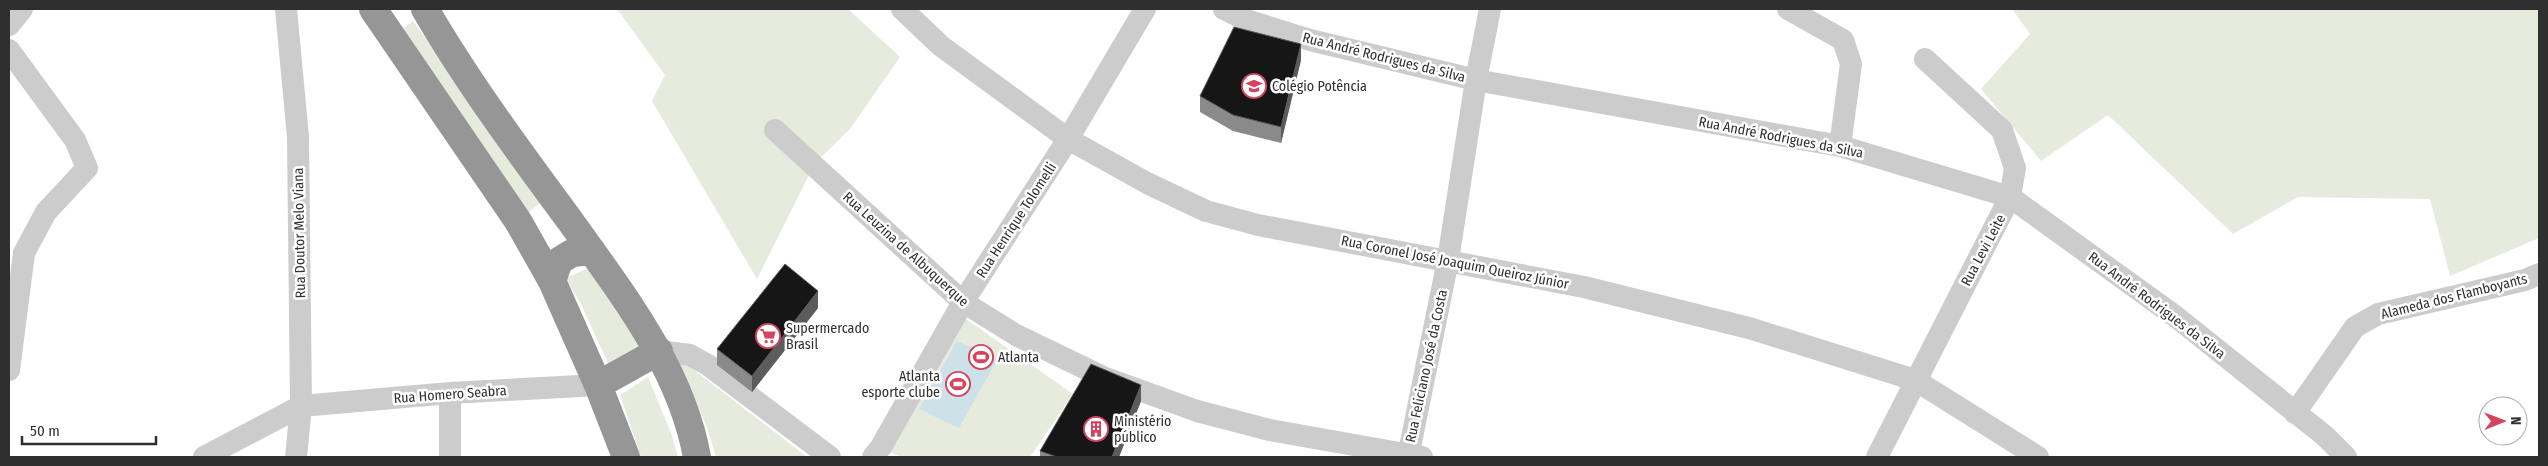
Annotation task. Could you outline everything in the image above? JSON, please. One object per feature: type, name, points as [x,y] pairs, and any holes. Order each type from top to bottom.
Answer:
[{"type":"highway","points":[[373,9],[405,52],[518,221],[552,281],[598,385],[626,457]]},
{"type":"highway","points":[[384,9],[405,52]]},
{"type":"highway","points":[[426,14],[552,197],[612,277],[659,351],[694,439],[697,457]]},
{"type":"highway","points":[[518,221],[541,222],[550,214],[552,197]]},
{"type":"highway","points":[[552,281],[559,260],[572,253],[592,251]]},
{"type":"highway","points":[[598,385],[659,351]]},
{"type":"street","points":[[9,25],[22,9]]},
{"type":"street","name":"Rua Doutor Melo Viana","points":[[286,9],[298,137],[301,406],[296,457]]},
{"type":"street","name":"Rua Coronel José Joaquim Queiroz Júnior","points":[[902,9],[941,46],[1068,139],[1147,183],[1206,211],[1258,225],[1584,287],[1749,328],[1915,380],[2038,457]]},
{"type":"street","name":"Rua Henrique Tolomelli","points":[[873,457],[881,447],[963,302],[1068,139],[1145,9]]},
{"type":"street","name":"Rua André Rodrigues da Silva","points":[[1224,9],[1246,20],[1310,40],[1476,80],[1840,146],[2010,197],[2175,316],[2325,436],[2346,457]]},
{"type":"street","name":"Rua Feliciano José da Costa","points":[[1413,456],[1448,260],[1476,80],[1490,9]]},
{"type":"street","points":[[1788,9],[1843,40],[1851,64],[1840,146]]},
{"type":"street","points":[[9,50],[75,140],[87,168],[46,212],[24,253],[9,370]]},
{"type":"street","name":"Rua Levi Leite","points":[[1877,457],[2010,197],[2015,168],[2002,130],[1925,59]]},
{"type":"street","name":"Rua Leuzina de Albuquerque","points":[[775,130],[963,302],[1016,335],[1103,377],[1197,411],[1270,430],[1413,456]]},
{"type":"street","name":"Alameda dos Flamboyants","points":[[2295,413],[2355,327],[2378,314],[2526,280],[2539,274]]},
{"type":"street","points":[[659,351],[690,354],[708,365],[830,457]]},
{"type":"street","name":"Rua Homero Seabra","points":[[301,406],[450,393],[598,385]]},
{"type":"street","points":[[450,393],[450,457]]},
{"type":"street","points":[[204,457],[301,406]]},
{"type":"shaded area","points":[[617,9],[848,9],[900,57],[850,129],[815,163],[757,279],[652,101],[665,75]]},
{"type":"shaded area","points":[[2012,9],[2539,9],[2539,238],[2450,276],[2430,199],[2298,197],[2233,234],[2108,115],[2041,161],[1981,89],[2030,34]]},
{"type":"shaded area","points":[[413,21],[544,200],[529,212],[402,29]]},
{"type":"shaded area","points":[[589,268],[607,290],[642,350],[611,370],[581,304],[565,278]]},
{"type":"shaded area","name":"Atlanta","points":[[966,319],[1073,394],[1030,457],[901,457],[883,448]]},
{"type":"shaded area","name":"Atlanta esporte clube","points":[[957,341],[997,360],[959,428],[919,409]]},
{"type":"shaded area","points":[[676,356],[807,457],[716,457],[707,427]]},
{"type":"shaded area","points":[[648,377],[671,433],[678,457],[641,457],[620,395]]},
{"type":"building","name":"Colégio Potência","points":[[1234,27],[1301,44],[1281,127],[1233,115],[1200,96]]},
{"type":"building","name":"Supermercado Brasil","points":[[785,264],[818,291],[752,376],[717,349]]},
{"type":"building","name":"Ministério público","points":[[1091,364],[1141,385],[1112,457],[1057,457],[1040,451]]},
{"type":"place","name":"Colégio Potência","points":[[1254,86]]},
{"type":"place","name":"Supermercado Brasil","points":[[768,336]]},
{"type":"place","name":"Atlanta","points":[[981,357]]},
{"type":"place","name":"Atlanta esporte clube","points":[[958,384]]},
{"type":"place","name":"Ministério público","points":[[1096,429]]}]
